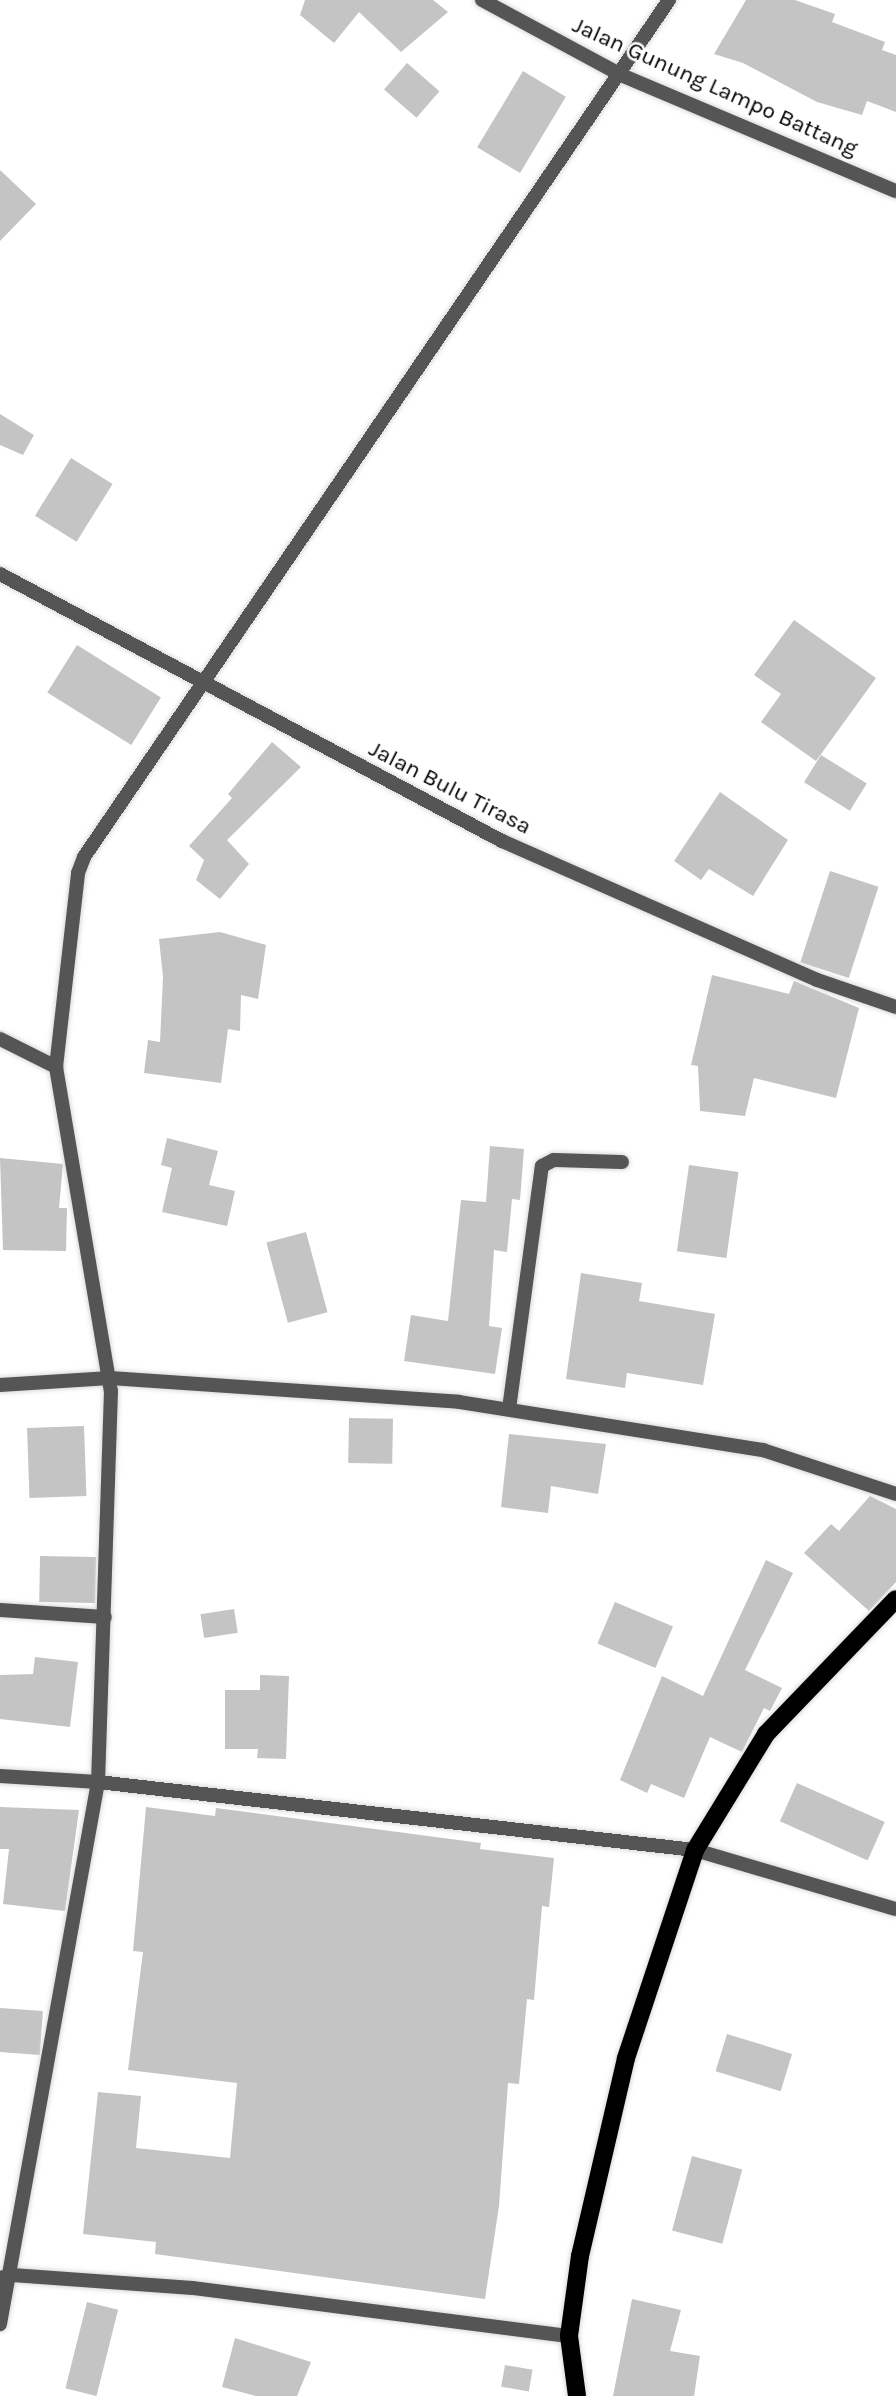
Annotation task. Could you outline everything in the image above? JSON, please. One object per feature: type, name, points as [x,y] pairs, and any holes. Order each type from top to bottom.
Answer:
[{"type":"main road","points":[[577,2396],[569,2336],[580,2256],[626,2058],[695,1850],[766,1734],[896,1599]]},
{"type":"street","name":"Jalan Gunung Lampo Battang","points":[[482,0],[621,75],[896,191]]},
{"type":"street","points":[[0,2324],[6,2277],[98,1782],[105,1618],[110,1378],[56,1067],[78,873],[84,857],[621,75],[669,0]]},
{"type":"street","name":"Jalan Bulu Tirasa","points":[[0,574],[202,685],[502,841],[817,980],[896,1007]]},
{"type":"street","points":[[0,1039],[56,1067]]},
{"type":"street","points":[[509,1409],[542,1166],[554,1160],[622,1163]]},
{"type":"street","points":[[0,1385],[110,1378],[418,1397],[763,1450],[896,1494]]},
{"type":"street","points":[[0,1610],[105,1618]]},
{"type":"street","points":[[0,1776],[98,1782],[695,1850],[896,1909]]},
{"type":"street","points":[[6,2277],[193,2288],[569,2336]]},
{"type":"building","points":[[305,0],[433,0],[448,12],[401,52],[359,12],[334,43],[300,15]]},
{"type":"building","points":[[746,0],[795,0],[835,14],[832,22],[885,42],[882,50],[896,55],[896,112],[867,101],[862,115],[817,102],[743,63],[714,54]]},
{"type":"building","points":[[407,63],[439,91],[416,118],[384,89]]},
{"type":"building","points":[[523,71],[566,97],[520,173],[477,147]]},
{"type":"building","points":[[0,170],[36,204],[0,241]]},
{"type":"building","points":[[0,414],[34,435],[23,455],[0,445]]},
{"type":"building","points":[[71,458],[113,484],[77,542],[35,516]]},
{"type":"building","points":[[794,620],[876,678],[816,761],[761,722],[781,694],[754,675]]},
{"type":"building","points":[[77,645],[161,697],[131,745],[47,692]]},
{"type":"building","points":[[272,742],[301,767],[227,840],[249,864],[220,899],[196,880],[204,860],[189,846],[232,798],[228,794]]},
{"type":"building","points":[[821,755],[867,784],[850,811],[804,782]]},
{"type":"building","points":[[720,792],[788,840],[753,896],[709,869],[701,880],[674,861]]},
{"type":"building","points":[[830,871],[879,887],[849,978],[800,962]]},
{"type":"building","points":[[220,932],[266,945],[258,999],[241,995],[240,1031],[228,1029],[221,1083],[144,1073],[148,1040],[160,1042],[163,977],[159,939]]},
{"type":"building","points":[[712,975],[789,994],[794,981],[859,1008],[836,1098],[754,1078],[745,1116],[700,1111],[698,1066],[691,1065]]},
{"type":"building","points":[[167,1138],[218,1151],[209,1185],[235,1191],[227,1226],[162,1212],[172,1168],[161,1165]]},
{"type":"building","points":[[490,1146],[524,1149],[520,1200],[512,1199],[507,1252],[494,1250],[489,1326],[502,1328],[495,1374],[404,1361],[411,1315],[448,1321],[461,1200],[486,1202]]},
{"type":"building","points":[[0,1158],[63,1164],[59,1208],[67,1208],[66,1251],[3,1250]]},
{"type":"building","points":[[689,1165],[739,1172],[726,1258],[677,1251]]},
{"type":"building","points":[[306,1232],[327,1312],[288,1323],[266,1243]]},
{"type":"building","points":[[581,1273],[642,1283],[639,1301],[715,1314],[703,1385],[627,1373],[625,1388],[566,1379]]},
{"type":"building","points":[[349,1418],[393,1419],[392,1464],[348,1463]]},
{"type":"building","points":[[84,1426],[86,1496],[29,1498],[27,1428]]},
{"type":"building","points":[[509,1434],[606,1444],[598,1494],[551,1486],[548,1513],[501,1507]]},
{"type":"building","points":[[870,1496],[896,1509],[896,1582],[869,1611],[804,1553],[831,1524],[839,1531]]},
{"type":"building","points":[[40,1556],[96,1557],[95,1603],[39,1602]]},
{"type":"building","points":[[766,1560],[793,1573],[745,1670],[782,1688],[770,1711],[764,1708],[742,1752],[710,1737],[684,1798],[651,1784],[647,1793],[620,1780],[662,1676],[703,1696]]},
{"type":"building","points":[[615,1602],[673,1627],[655,1668],[597,1643]]},
{"type":"building","points":[[234,1609],[238,1633],[204,1638],[200,1614]]},
{"type":"building","points":[[35,1657],[78,1662],[70,1727],[0,1719],[0,1675],[33,1674]]},
{"type":"building","points":[[260,1675],[289,1676],[286,1759],[257,1758],[258,1749],[225,1749],[225,1690],[260,1690]]},
{"type":"building","points":[[797,1783],[885,1822],[868,1860],[780,1821]]},
{"type":"building","points":[[0,1807],[79,1810],[65,1911],[3,1904],[9,1849],[0,1849]]},
{"type":"building","points":[[146,1807],[215,1816],[216,1808],[481,1843],[480,1849],[554,1858],[549,1907],[542,1906],[534,2000],[527,1999],[519,2084],[508,2083],[499,2206],[485,2299],[155,2254],[156,2242],[83,2234],[98,2092],[141,2096],[136,2148],[230,2158],[237,2083],[128,2070],[143,1952],[133,1951]]},
{"type":"building","points":[[0,2008],[43,2011],[40,2055],[0,2052]]},
{"type":"building","points":[[727,2034],[792,2054],[781,2091],[716,2071]]},
{"type":"building","points":[[692,2156],[742,2169],[722,2244],[672,2230]]},
{"type":"building","points":[[632,2299],[681,2310],[670,2351],[700,2356],[694,2396],[613,2396]]},
{"type":"building","points":[[87,2302],[118,2310],[97,2396],[65,2388]]},
{"type":"building","points":[[235,2338],[311,2362],[297,2396],[256,2396],[222,2387]]},
{"type":"building","points":[[505,2365],[533,2370],[529,2392],[501,2387]]}]
